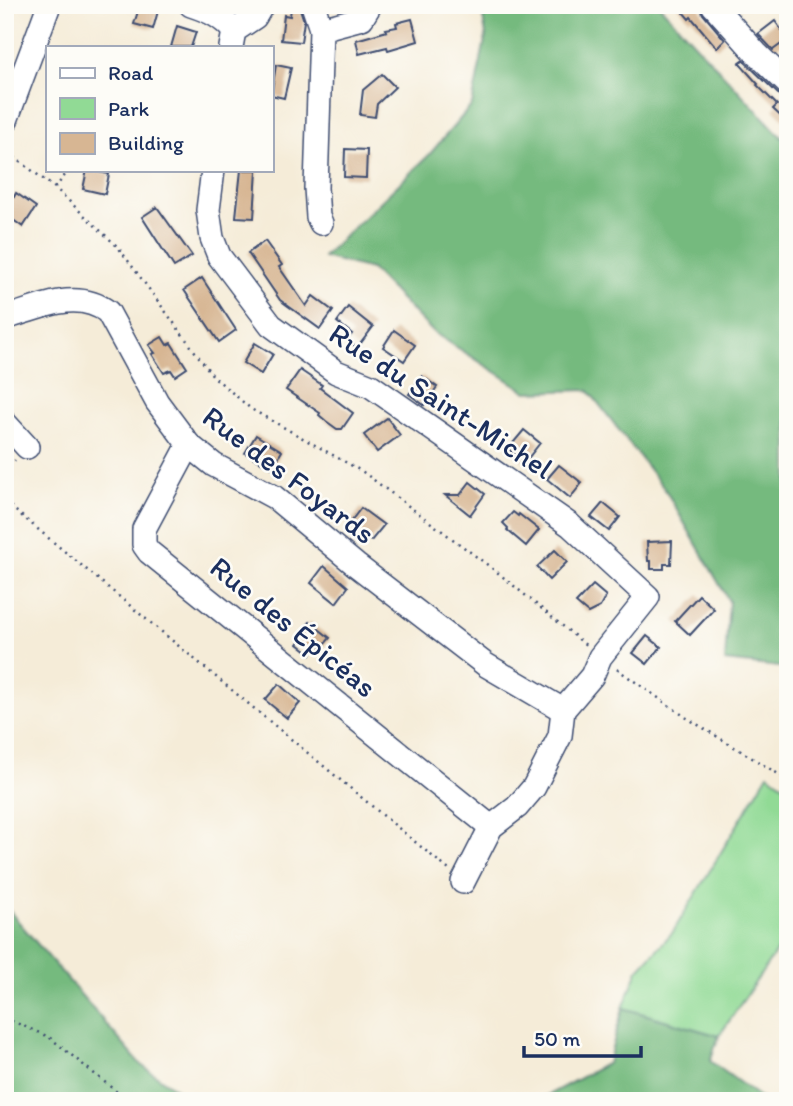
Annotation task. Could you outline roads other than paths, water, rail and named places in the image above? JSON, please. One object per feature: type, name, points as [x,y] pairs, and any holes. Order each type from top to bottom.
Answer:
[{"type":"street","points":[[7,119],[49,5]]},
{"type":"street","points":[[191,5],[213,12],[232,39],[256,17],[262,5]]},
{"type":"street","points":[[313,5],[321,29],[316,188],[318,217],[321,223]]},
{"type":"street","points":[[321,29],[362,18],[370,5]]},
{"type":"street","points":[[713,5],[756,54],[788,84]]},
{"type":"street","name":"Rue du Saint-Michel","points":[[213,172],[208,210],[212,238],[219,256],[271,325],[336,372],[371,386],[570,525],[648,597],[600,657],[592,676],[563,710]]},
{"type":"street","name":"Rue des Foyards","points":[[5,318],[67,300],[99,305],[108,312],[157,402],[189,445],[214,465],[274,497],[356,565],[486,664],[563,710]]},
{"type":"street","points":[[5,423],[27,447]]},
{"type":"street","name":"Rue des Épicéas","points":[[189,445],[144,529],[144,545],[149,552],[491,827]]},
{"type":"street","points":[[463,881],[491,827],[517,807],[534,787],[560,736],[563,710]]}]
